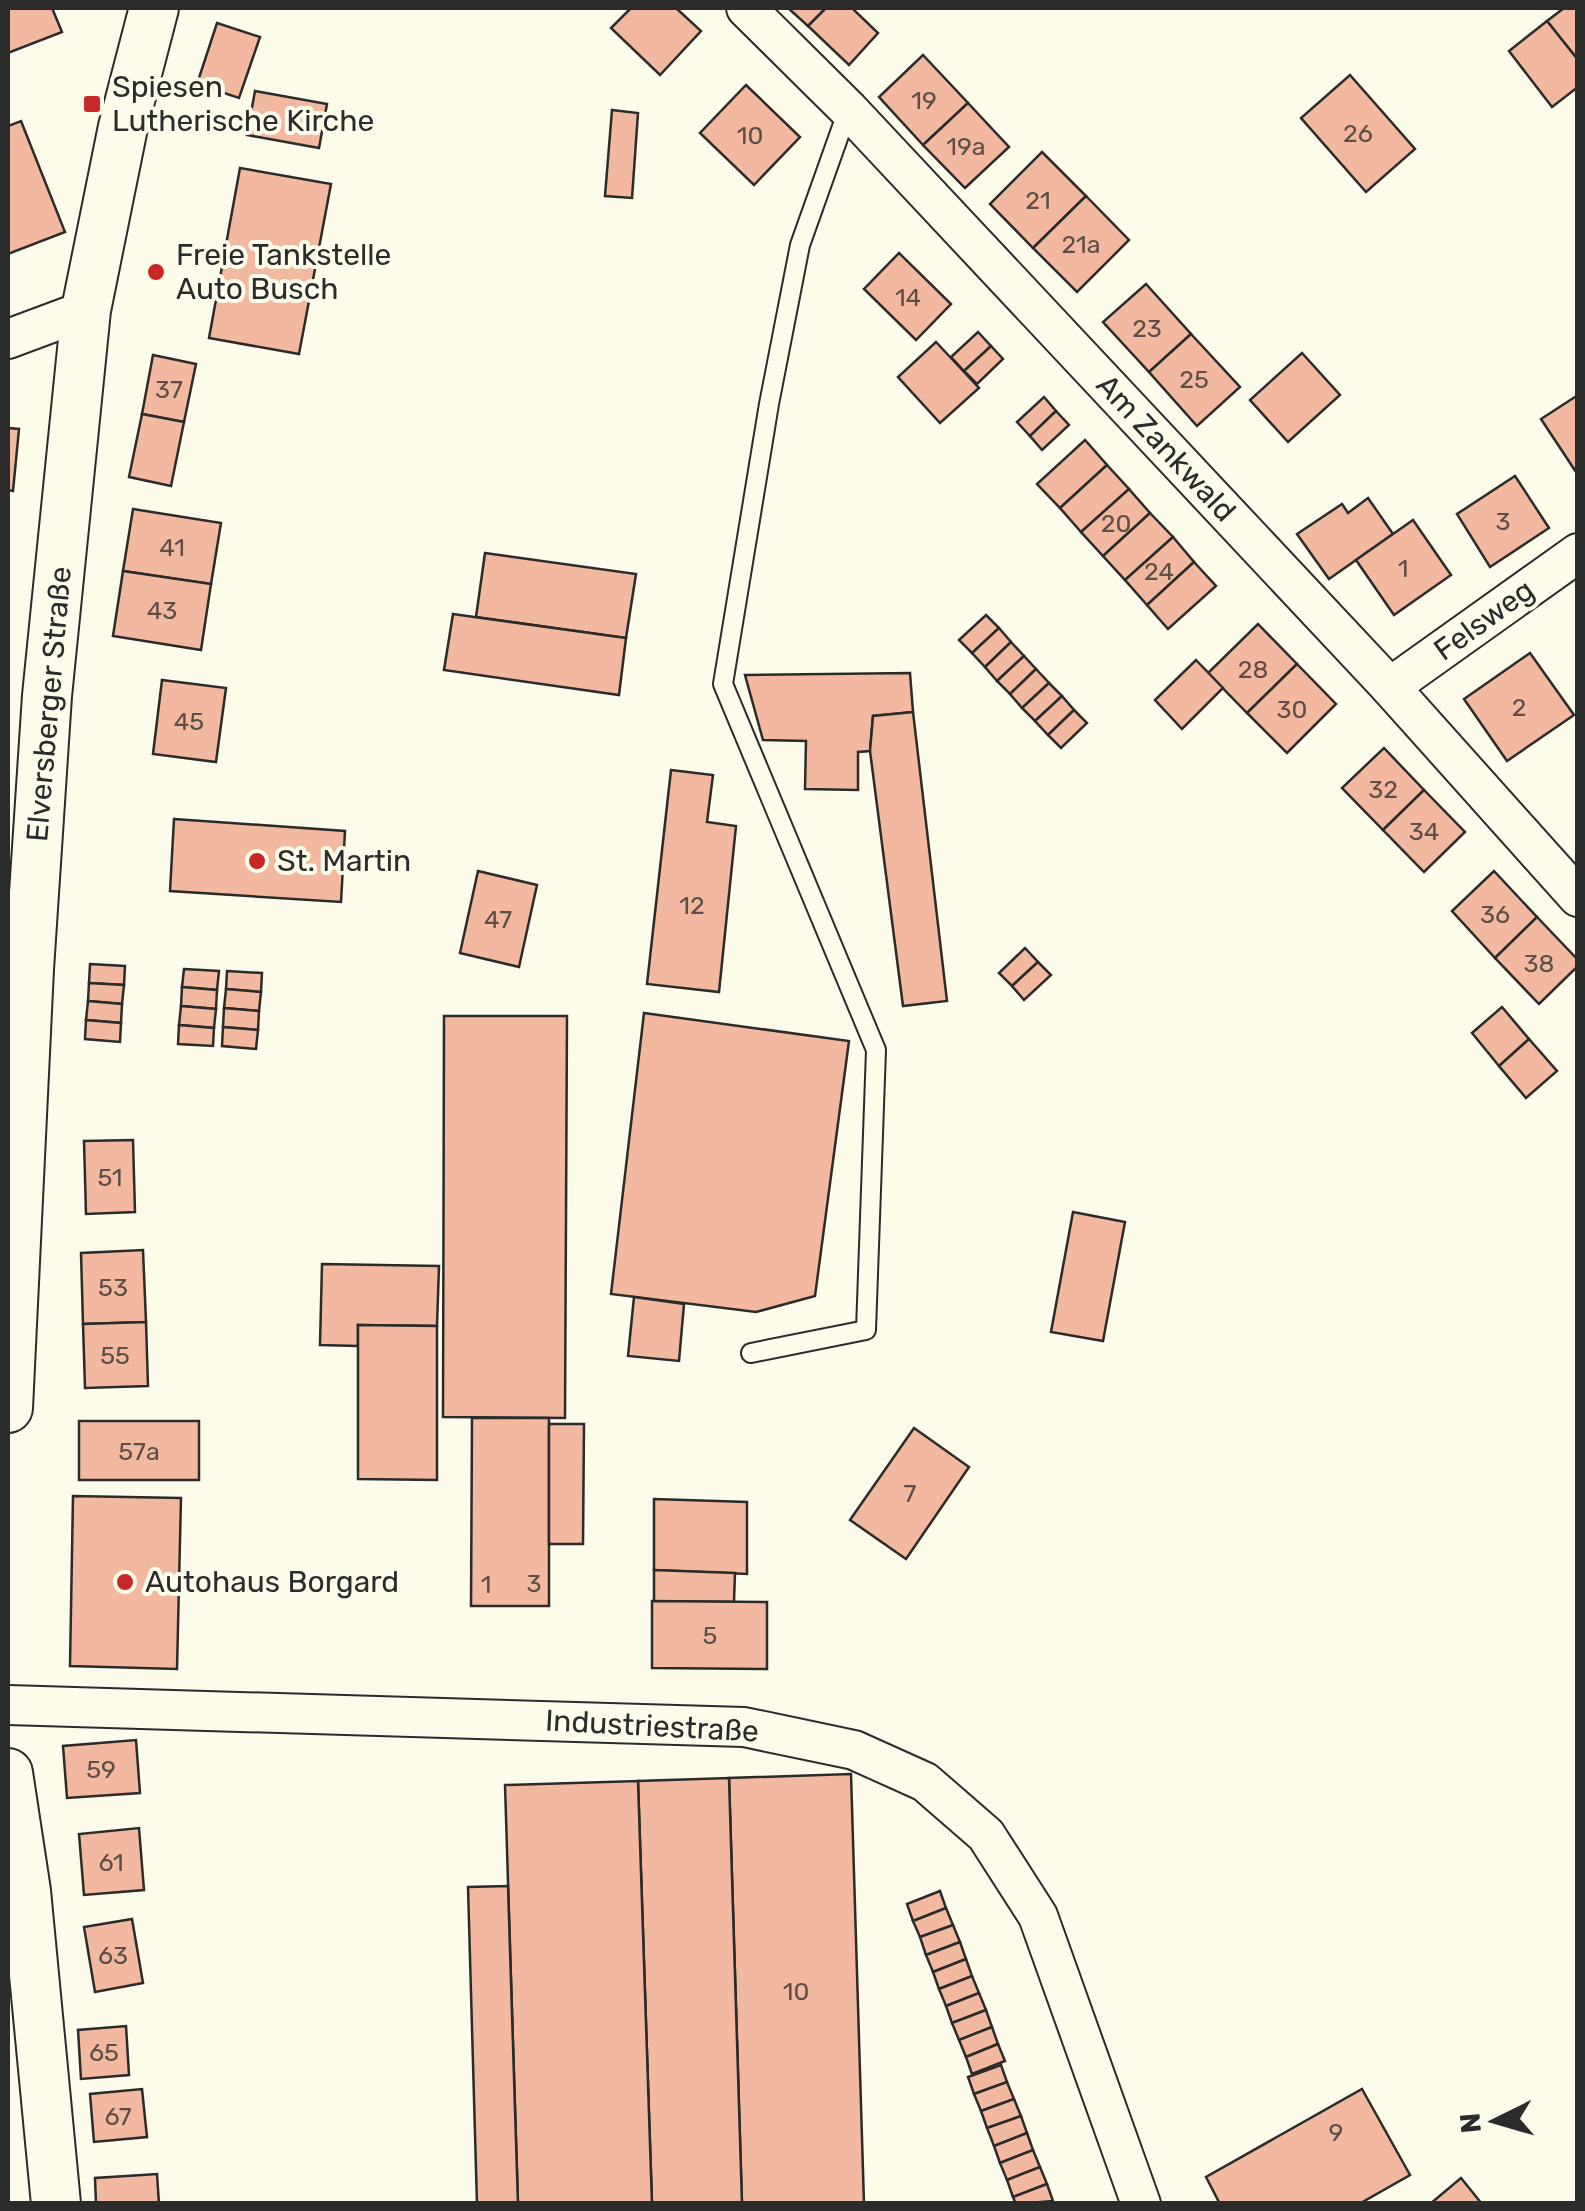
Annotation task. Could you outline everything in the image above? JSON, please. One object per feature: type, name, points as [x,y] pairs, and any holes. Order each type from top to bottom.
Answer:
[{"type":"street","name":"Elversberger Straße","points":[[8,1408],[28,970],[47,696],[86,310],[123,127],[154,8]]},
{"type":"street","name":"Am Zankwald","points":[[746,8],[848,110],[1390,687],[1578,896]]},
{"type":"street","points":[[8,338],[86,310]]},
{"type":"street","name":"Felsweg","points":[[1390,687],[1578,553]]},
{"type":"street","name":"Industriestraße","points":[[8,1705],[744,1727],[854,1750],[925,1782],[986,1834],[1038,1916],[1141,2204]]},
{"type":"street","points":[[8,1773],[26,1890],[56,2204]]},
{"type":"lane","points":[[751,1353],[866,1330],[876,1050],[723,684],[769,404],[800,245],[848,110]]},
{"type":"building","points":[[8,8],[52,8],[62,32],[8,53]]},
{"type":"building","points":[[631,8],[676,8],[701,31],[660,75],[611,28]]},
{"type":"building","points":[[788,8],[826,8],[808,26]]},
{"type":"building","points":[[826,8],[852,8],[878,33],[849,65],[808,26]]},
{"type":"building","points":[[1564,8],[1578,8],[1578,60],[1547,21]]},
{"type":"building","points":[[1547,21],[1578,60],[1578,87],[1552,107],[1509,51]]},
{"type":"building","points":[[217,23],[260,37],[239,98],[197,84]]},
{"type":"building","points":[[923,55],[968,103],[923,145],[879,97]]},
{"type":"building","points":[[1350,75],[1415,149],[1366,192],[1301,118]]},
{"type":"building","points":[[746,85],[800,137],[754,185],[700,133]]},
{"type":"building","points":[[255,91],[327,104],[319,148],[247,135]]},
{"type":"building","points":[[968,103],[1009,147],[965,188],[923,145]]},
{"type":"building","points":[[612,110],[638,113],[632,198],[605,196]]},
{"type":"building","points":[[21,121],[65,232],[8,254],[8,126]]},
{"type":"building","points":[[1042,152],[1086,196],[1033,248],[990,204]]},
{"type":"building","points":[[240,168],[331,184],[299,354],[209,338]]},
{"type":"building","points":[[1086,196],[1129,240],[1077,292],[1033,248]]},
{"type":"building","points":[[899,253],[951,304],[916,340],[864,289]]},
{"type":"building","points":[[1146,284],[1191,334],[1149,372],[1103,322]]},
{"type":"building","points":[[978,332],[991,346],[964,371],[951,357]]},
{"type":"building","points":[[1191,334],[1240,387],[1197,426],[1149,372]]},
{"type":"building","points":[[936,342],[979,388],[940,423],[898,377]]},
{"type":"building","points":[[991,346],[1003,359],[977,384],[964,371]]},
{"type":"building","points":[[1302,353],[1340,395],[1288,442],[1250,400]]},
{"type":"building","points":[[153,355],[196,364],[184,422],[142,414]]},
{"type":"building","points":[[1578,395],[1578,475],[1541,419]]},
{"type":"building","points":[[1044,397],[1056,411],[1030,436],[1017,422]]},
{"type":"building","points":[[1056,411],[1069,425],[1042,450],[1030,436]]},
{"type":"building","points":[[142,414],[184,422],[171,486],[129,477]]},
{"type":"building","points":[[8,428],[19,429],[13,491],[8,490]]},
{"type":"building","points":[[1085,440],[1107,465],[1060,508],[1037,484]]},
{"type":"building","points":[[1107,465],[1129,489],[1081,532],[1060,508]]},
{"type":"building","points":[[1515,476],[1549,528],[1490,567],[1457,514]]},
{"type":"building","points":[[1129,489],[1150,513],[1103,556],[1081,532]]},
{"type":"building","points":[[1368,498],[1393,534],[1329,579],[1297,534],[1342,504],[1348,513]]},
{"type":"building","points":[[133,509],[221,523],[211,584],[123,571]]},
{"type":"building","points":[[1150,513],[1173,537],[1125,580],[1103,556]]},
{"type":"building","points":[[1413,520],[1451,575],[1394,615],[1356,560]]},
{"type":"building","points":[[1173,537],[1194,562],[1147,605],[1125,580]]},
{"type":"building","points":[[485,553],[636,574],[626,638],[476,617]]},
{"type":"building","points":[[1194,562],[1216,586],[1168,629],[1147,605]]},
{"type":"building","points":[[123,571],[211,584],[201,650],[113,636]]},
{"type":"building","points":[[453,614],[626,638],[619,695],[444,670]]},
{"type":"building","points":[[986,615],[999,628],[972,653],[959,640]]},
{"type":"building","points":[[1258,624],[1297,664],[1247,713],[1208,673]]},
{"type":"building","points":[[999,628],[1011,642],[985,667],[972,653]]},
{"type":"building","points":[[1011,642],[1024,656],[997,681],[985,667]]},
{"type":"building","points":[[1530,653],[1574,715],[1507,761],[1464,699]]},
{"type":"building","points":[[1024,656],[1036,669],[1010,694],[997,681]]},
{"type":"building","points":[[1196,660],[1223,688],[1182,729],[1155,700]]},
{"type":"building","points":[[1297,664],[1336,704],[1287,753],[1247,713]]},
{"type":"building","points":[[1036,669],[1049,683],[1022,708],[1010,694]]},
{"type":"building","points":[[910,673],[913,712],[873,716],[870,751],[858,752],[858,790],[805,789],[806,741],[763,740],[745,675]]},
{"type":"building","points":[[162,680],[226,688],[216,762],[153,754]]},
{"type":"building","points":[[1049,683],[1062,696],[1035,721],[1022,708]]},
{"type":"building","points":[[1062,696],[1074,710],[1048,735],[1035,721]]},
{"type":"building","points":[[1074,710],[1087,723],[1061,748],[1048,735]]},
{"type":"building","points":[[913,712],[947,1001],[903,1006],[870,751],[873,716]]},
{"type":"building","points":[[1384,748],[1424,790],[1383,830],[1342,788]]},
{"type":"building","points":[[671,770],[713,775],[707,822],[736,826],[719,992],[647,984]]},
{"type":"building","points":[[1424,790],[1465,832],[1424,872],[1383,830]]},
{"type":"building","name":"St. Martin","points":[[174,819],[345,831],[341,902],[170,891]]},
{"type":"building","points":[[478,871],[537,885],[519,967],[460,953]]},
{"type":"building","points":[[1494,871],[1537,917],[1495,958],[1452,911]]},
{"type":"building","points":[[1537,917],[1578,960],[1578,966],[1539,1004],[1495,958]]},
{"type":"building","points":[[1025,948],[1038,962],[1012,986],[999,973]]},
{"type":"building","points":[[1038,962],[1051,975],[1024,1000],[1012,986]]},
{"type":"building","points":[[90,964],[125,966],[124,985],[89,983]]},
{"type":"building","points":[[184,969],[219,971],[217,990],[182,987]]},
{"type":"building","points":[[227,971],[262,973],[261,992],[226,989]]},
{"type":"building","points":[[89,983],[124,985],[122,1004],[88,1001]]},
{"type":"building","points":[[182,987],[217,990],[216,1009],[181,1006]]},
{"type":"building","points":[[226,989],[261,992],[259,1011],[224,1008]]},
{"type":"building","points":[[88,1001],[122,1004],[121,1023],[86,1020]]},
{"type":"building","points":[[181,1006],[216,1009],[214,1028],[179,1025]]},
{"type":"building","points":[[1502,1007],[1529,1039],[1499,1066],[1472,1033]]},
{"type":"building","points":[[224,1008],[259,1011],[258,1030],[223,1027]]},
{"type":"building","points":[[644,1013],[849,1041],[815,1296],[756,1312],[611,1294]]},
{"type":"building","points":[[444,1016],[567,1016],[565,1418],[443,1417]]},
{"type":"building","points":[[86,1020],[121,1023],[120,1042],[85,1039]]},
{"type":"building","points":[[179,1025],[214,1028],[213,1046],[178,1044]]},
{"type":"building","points":[[223,1027],[258,1030],[256,1049],[222,1046]]},
{"type":"building","points":[[1529,1039],[1557,1071],[1526,1098],[1499,1066]]},
{"type":"building","points":[[133,1140],[135,1212],[86,1214],[84,1141]]},
{"type":"building","points":[[1073,1212],[1125,1222],[1103,1341],[1051,1332]]},
{"type":"building","points":[[143,1250],[146,1322],[83,1324],[81,1253]]},
{"type":"building","points":[[322,1264],[439,1266],[437,1326],[358,1325],[358,1346],[320,1345]]},
{"type":"building","points":[[634,1297],[684,1304],[679,1361],[628,1356]]},
{"type":"building","points":[[146,1322],[148,1386],[85,1388],[83,1324]]},
{"type":"building","points":[[358,1325],[437,1326],[437,1480],[358,1479]]},
{"type":"building","points":[[472,1418],[549,1418],[549,1606],[471,1606]]},
{"type":"building","points":[[79,1421],[199,1421],[199,1480],[79,1480]]},
{"type":"building","points":[[549,1424],[584,1424],[583,1544],[549,1544]]},
{"type":"building","points":[[914,1428],[969,1467],[906,1559],[850,1520]]},
{"type":"building","name":"Autohaus Borgard","points":[[73,1496],[181,1498],[177,1669],[70,1666]]},
{"type":"building","points":[[654,1499],[747,1502],[747,1574],[654,1570]]},
{"type":"building","points":[[654,1570],[735,1573],[734,1602],[654,1601]]},
{"type":"building","points":[[652,1601],[767,1602],[767,1669],[652,1668]]},
{"type":"building","points":[[136,1740],[140,1793],[67,1798],[63,1746]]},
{"type":"building","points":[[851,1774],[864,2204],[742,2204],[729,1778]]},
{"type":"building","points":[[729,1778],[742,2204],[652,2204],[638,1781]]},
{"type":"building","points":[[638,1781],[652,2204],[518,2204],[505,1785]]},
{"type":"building","points":[[139,1828],[144,1890],[84,1895],[79,1834]]},
{"type":"building","points":[[508,1886],[518,2204],[477,2204],[468,1887]]},
{"type":"building","points":[[940,1891],[946,1908],[913,1921],[907,1904]]},
{"type":"building","points":[[946,1908],[953,1925],[920,1937],[913,1921]]},
{"type":"building","points":[[132,1919],[143,1983],[95,1992],[84,1927]]},
{"type":"building","points":[[953,1925],[960,1942],[926,1955],[920,1937]]},
{"type":"building","points":[[960,1942],[966,1959],[933,1972],[926,1955]]},
{"type":"building","points":[[966,1959],[972,1976],[939,1989],[933,1972]]},
{"type":"building","points":[[972,1976],[979,1993],[946,2006],[939,1989]]},
{"type":"building","points":[[979,1993],[986,2010],[952,2023],[946,2006]]},
{"type":"building","points":[[986,2010],[992,2027],[959,2040],[952,2023]]},
{"type":"building","points":[[126,2026],[129,2075],[81,2079],[78,2030]]},
{"type":"building","points":[[992,2027],[998,2044],[966,2057],[959,2040]]},
{"type":"building","points":[[998,2044],[1005,2061],[972,2074],[966,2057]]},
{"type":"building","points":[[1001,2065],[1007,2082],[974,2094],[968,2077]]},
{"type":"building","points":[[1007,2082],[1014,2099],[981,2111],[974,2094]]},
{"type":"building","points":[[142,2089],[147,2137],[94,2142],[90,2094]]},
{"type":"building","points":[[1362,2089],[1410,2175],[1359,2204],[1220,2204],[1206,2177]]},
{"type":"building","points":[[1014,2099],[1021,2116],[987,2128],[981,2111]]},
{"type":"building","points":[[1021,2116],[1027,2133],[994,2146],[987,2128]]},
{"type":"building","points":[[1027,2133],[1033,2150],[1000,2163],[994,2146]]},
{"type":"building","points":[[1033,2150],[1040,2167],[1007,2180],[1000,2163]]},
{"type":"building","points":[[1040,2167],[1047,2184],[1013,2197],[1007,2180]]},
{"type":"building","points":[[157,2174],[159,2204],[96,2204],[95,2178]]},
{"type":"building","points":[[1461,2178],[1482,2204],[1430,2204]]},
{"type":"building","points":[[1047,2184],[1053,2201],[1016,2204],[1013,2197]]},
{"type":"place","name":"Spiesen Lutherische Kirche","points":[[92,104]]},
{"type":"place","name":"Freie Tankstelle Auto Busch","points":[[156,272]]},
{"type":"place","name":"St. Martin","points":[[257,861]]},
{"type":"place","name":"Autohaus Borgard","points":[[125,1582]]}]
